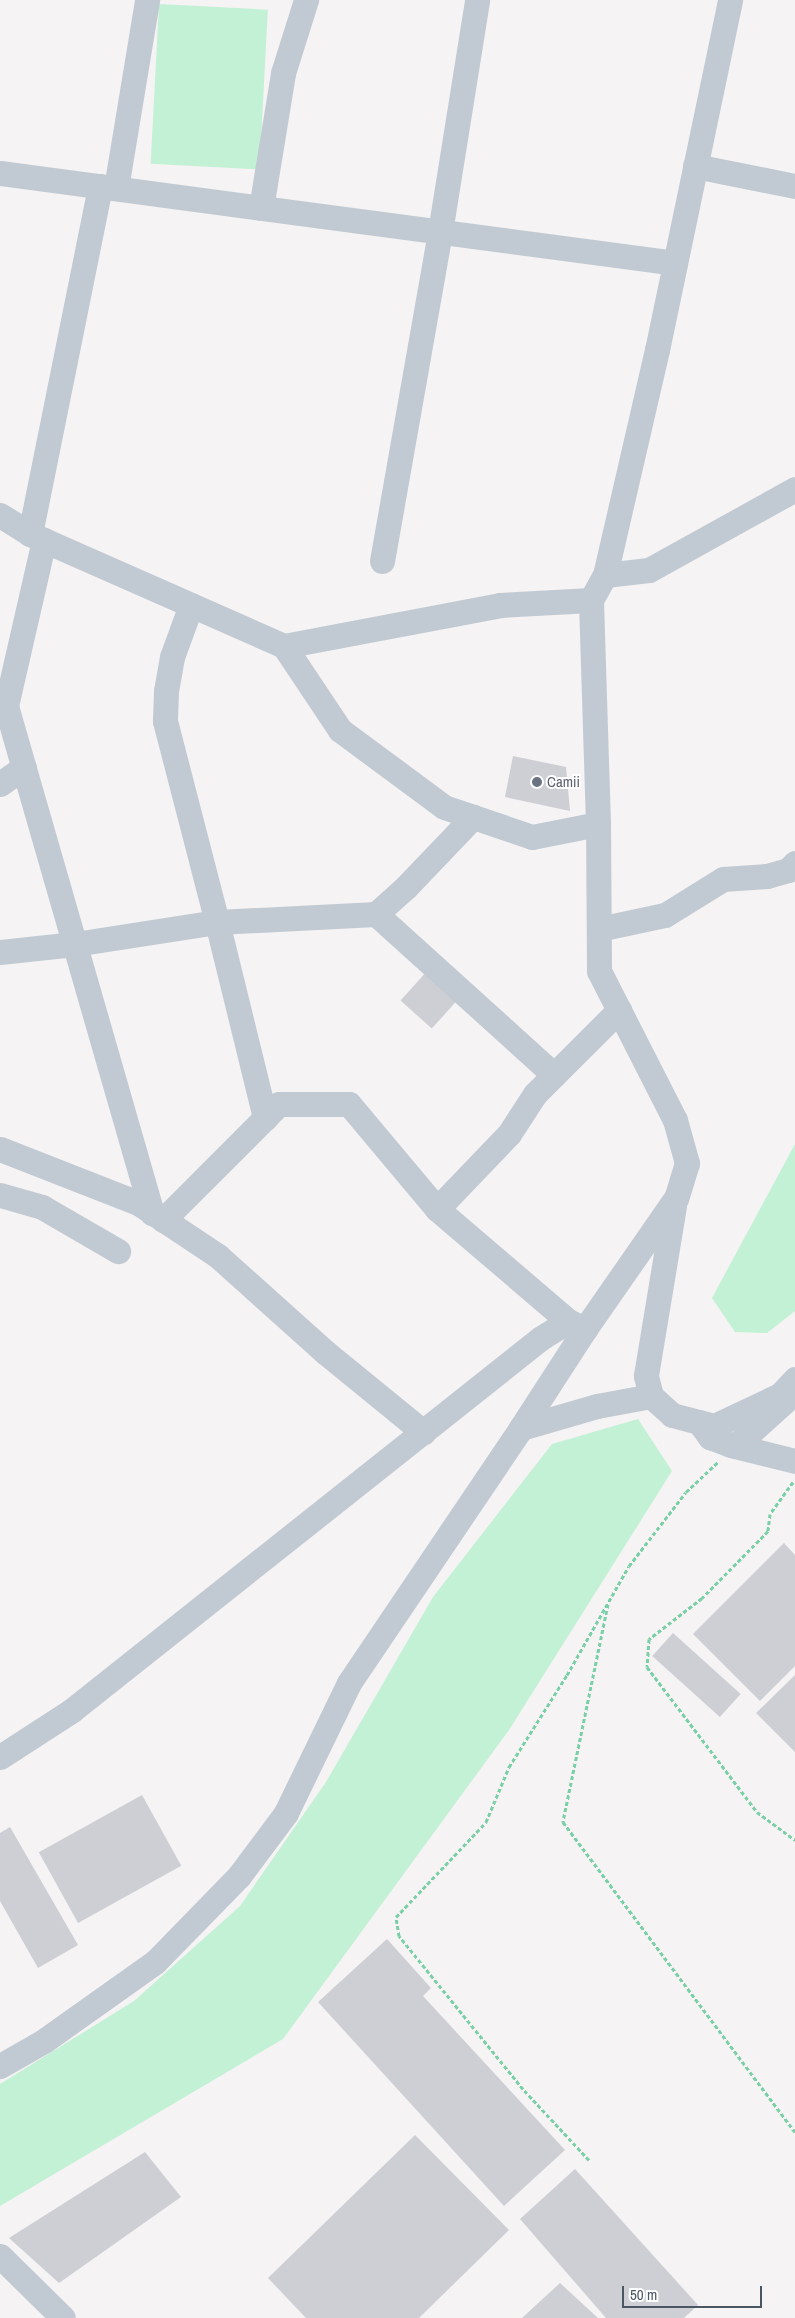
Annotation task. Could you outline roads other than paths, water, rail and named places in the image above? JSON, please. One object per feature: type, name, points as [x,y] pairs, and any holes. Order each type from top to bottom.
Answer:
[{"type":"street","points":[[147,0],[37,537],[6,706],[75,944],[158,1216]]},
{"type":"street","points":[[261,208],[283,73],[306,0]]},
{"type":"street","points":[[382,562],[440,232],[477,0]]},
{"type":"street","points":[[730,0],[675,263],[605,575],[591,600],[598,824],[599,971],[675,1120],[687,1163],[676,1198],[646,1376],[651,1396],[672,1415],[714,1426],[780,1395],[795,1379]]},
{"type":"street","points":[[695,166],[795,186]]},
{"type":"street","points":[[0,173],[675,263]]},
{"type":"street","points":[[605,575],[648,570],[795,489]]},
{"type":"street","points":[[0,515],[37,537],[284,646],[340,730],[444,806],[532,836],[598,824]]},
{"type":"street","points":[[284,646],[500,605],[591,600]]},
{"type":"street","points":[[191,604],[172,657],[166,691],[165,721],[218,922],[265,1118]]},
{"type":"street","points":[[0,784],[24,767]]},
{"type":"street","points":[[0,952],[75,944],[218,922],[376,914],[406,887],[473,816]]},
{"type":"street","points":[[599,929],[665,915],[723,879],[767,876],[788,870],[795,863]]},
{"type":"street","points":[[376,914],[554,1075]]},
{"type":"street","points":[[437,1209],[509,1134],[535,1094],[619,1010]]},
{"type":"street","points":[[158,1216],[279,1104],[349,1104],[437,1209],[576,1325]]},
{"type":"street","points":[[0,1149],[140,1204],[218,1256],[325,1352],[423,1432]]},
{"type":"street","points":[[0,1194],[42,1207],[118,1251]]},
{"type":"street","points":[[0,2066],[44,2041],[155,1962],[239,1876],[286,1813],[349,1683],[521,1428],[576,1325],[676,1198]]},
{"type":"street","points":[[0,1757],[71,1710],[541,1338],[576,1325]]},
{"type":"street","points":[[735,1446],[795,1392]]},
{"type":"street","points":[[521,1428],[596,1406],[651,1396]]},
{"type":"street","points":[[699,1422],[710,1437],[735,1446],[795,1462]]},
{"type":"street","points":[[0,2256],[63,2318]]},
{"type":"place","name":"Camii","points":[[537,782]]}]
